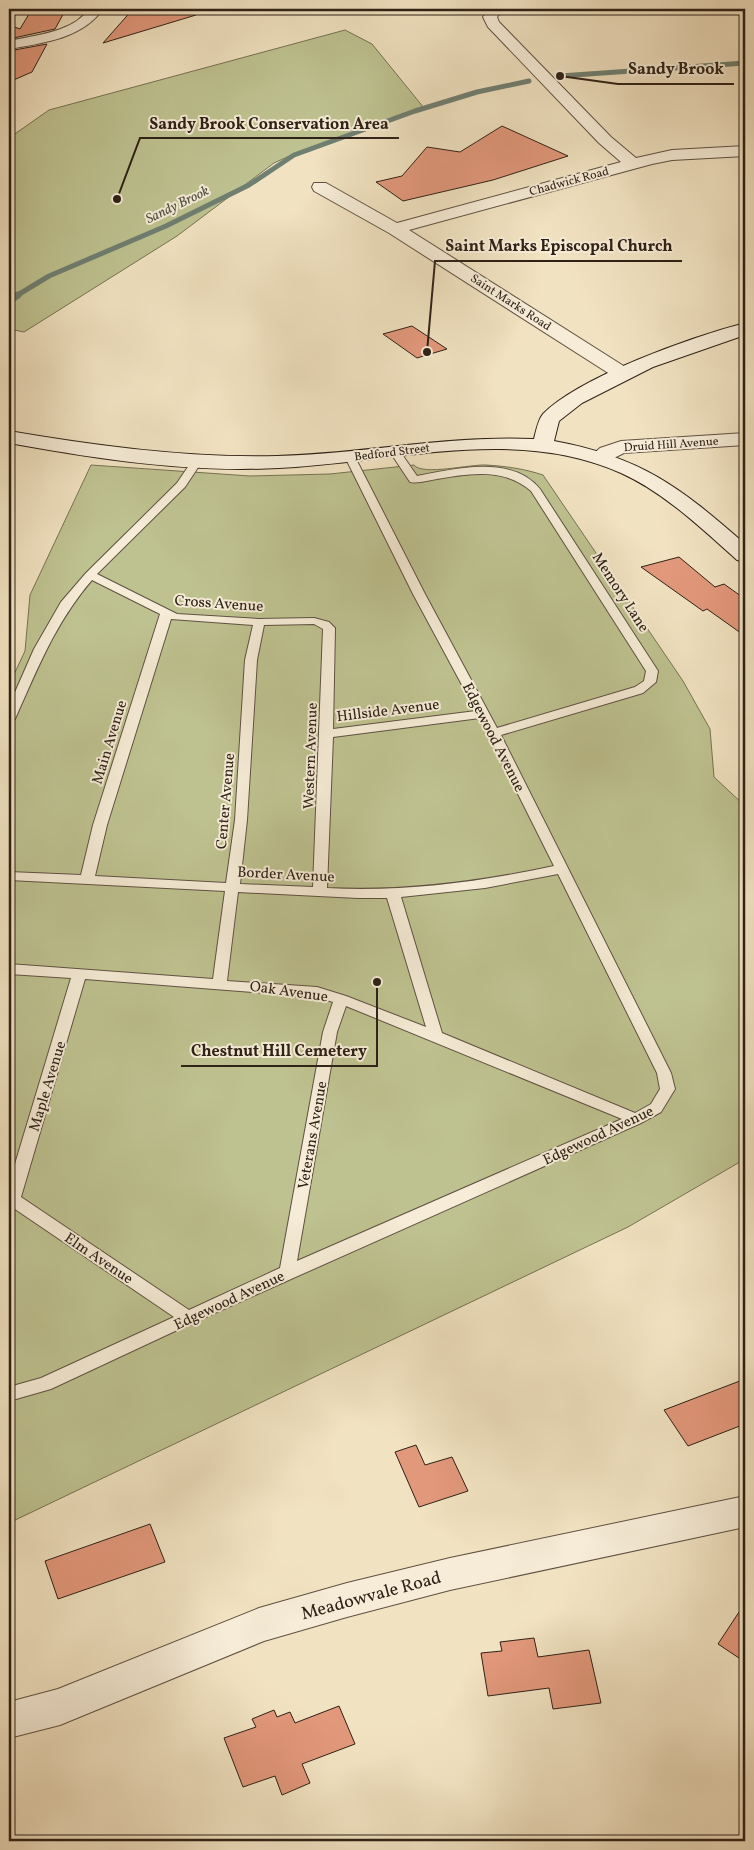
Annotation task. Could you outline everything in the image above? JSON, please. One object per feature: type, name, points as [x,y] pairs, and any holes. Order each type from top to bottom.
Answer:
[{"type":"street","points":[[9,44],[72,29],[86,21],[96,9]]},
{"type":"street","points":[[496,9],[490,17],[493,24],[605,140],[633,164]]},
{"type":"street","name":"Chadwick Road","points":[[395,228],[672,155],[745,151]]},
{"type":"street","name":"Saint Marks Road","points":[[320,187],[395,228],[623,374]]},
{"type":"street","points":[[542,446],[548,421],[555,413],[575,399],[623,374],[673,352],[745,329]]},
{"type":"street","name":"Bedford Street","points":[[9,437],[104,451],[198,460],[270,462],[350,457],[465,445],[542,446],[599,458],[626,467],[650,480],[745,555]]},
{"type":"street","name":"Druid Hill Avenue","points":[[599,458],[607,452],[621,447],[745,440]]},
{"type":"street","name":"Meadowvale Road","points":[[9,1720],[60,1707],[260,1625],[303,1612],[450,1574],[745,1511]]},
{"type":"lane","name":"Memory Lane","points":[[395,452],[414,480],[457,472],[489,471],[508,473],[526,480],[535,489],[652,671],[650,682],[639,690],[494,732]]},
{"type":"lane","name":"Edgewood Avenue","points":[[9,1394],[45,1384],[190,1319],[288,1272],[636,1119],[651,1112],[661,1104],[668,1089],[667,1081],[560,869],[494,732],[419,594],[350,457]]},
{"type":"lane","points":[[9,719],[40,649],[65,604],[90,575],[181,485],[198,460]]},
{"type":"lane","name":"Cross Avenue","points":[[90,575],[166,614],[186,619],[259,622],[314,621],[325,624]]},
{"type":"lane","name":"Main Avenue","points":[[86,880],[102,816],[166,614]]},
{"type":"lane","name":"Center Avenue","points":[[220,983],[241,820],[252,660],[259,622]]},
{"type":"lane","name":"Western Avenue","points":[[320,892],[330,630],[325,624]]},
{"type":"lane","name":"Hillside Avenue","points":[[327,734],[483,714]]},
{"type":"lane","name":"Border Avenue","points":[[9,876],[393,894],[491,882],[560,869]]},
{"type":"lane","points":[[393,894],[436,1036]]},
{"type":"lane","name":"Oak Avenue","points":[[9,969],[288,988],[317,992],[341,999],[436,1036],[636,1119]]},
{"type":"lane","name":"Maple Avenue","points":[[10,1198],[80,973]]},
{"type":"lane","name":"Veterans Avenue","points":[[288,1272],[330,1032],[341,999]]},
{"type":"lane","name":"Elm Avenue","points":[[10,1198],[190,1319]]},
{"type":"green space","points":[[345,30],[372,44],[424,108],[296,153],[274,163],[177,236],[24,332],[9,329],[9,138],[49,110]]},
{"type":"green space","points":[[91,465],[250,476],[330,474],[414,465],[419,468],[436,470],[486,465],[515,468],[543,475],[683,681],[710,729],[714,777],[745,806],[745,1159],[628,1227],[9,1523],[9,685],[25,651],[30,595]]},
{"type":"building","points":[[32,9],[66,9],[55,29],[9,39],[9,25],[20,29]]},
{"type":"building","points":[[133,9],[196,13],[196,15],[103,43]]},
{"type":"building","points":[[47,44],[32,72],[9,82],[9,51]]},
{"type":"building","points":[[502,126],[568,156],[493,180],[403,201],[376,182],[402,176],[427,147],[460,152]]},
{"type":"building","points":[[412,326],[447,349],[417,358],[383,334]]},
{"type":"building","points":[[679,557],[715,587],[724,584],[745,599],[745,636],[707,609],[703,611],[641,567]]},
{"type":"building","points":[[745,1379],[745,1424],[688,1446],[664,1410]]},
{"type":"building","points":[[416,1445],[425,1465],[452,1457],[468,1491],[419,1507],[395,1452]]},
{"type":"building","points":[[150,1524],[165,1562],[58,1599],[45,1561]]},
{"type":"building","points":[[745,1603],[745,1662],[718,1644]]},
{"type":"building","points":[[534,1638],[538,1657],[589,1650],[601,1703],[553,1709],[549,1688],[488,1696],[481,1653],[502,1651],[500,1642]]},
{"type":"building","points":[[339,1706],[355,1744],[302,1764],[310,1783],[282,1795],[275,1776],[243,1787],[224,1738],[256,1727],[252,1719],[274,1710],[277,1717],[290,1712],[295,1723]]},
{"type":"waterway","name":"Sandy Brook","points":[[560,76],[745,63]]},
{"type":"waterway","name":"Sandy Brook","points":[[16,296],[49,276],[166,226],[249,185],[294,155],[415,111],[477,92],[529,81]]},
{"type":"waterway","name":"Sandy Brook","points":[[9,301],[18,295]]},
{"type":"place","name":"Sandy Brook","points":[[560,76]]},
{"type":"place","name":"Sandy Brook Conservation Area","points":[[117,199]]},
{"type":"place","name":"Saint Marks Episcopal Church","points":[[427,352]]},
{"type":"place","name":"Chestnut Hill Cemetery","points":[[377,982]]}]
